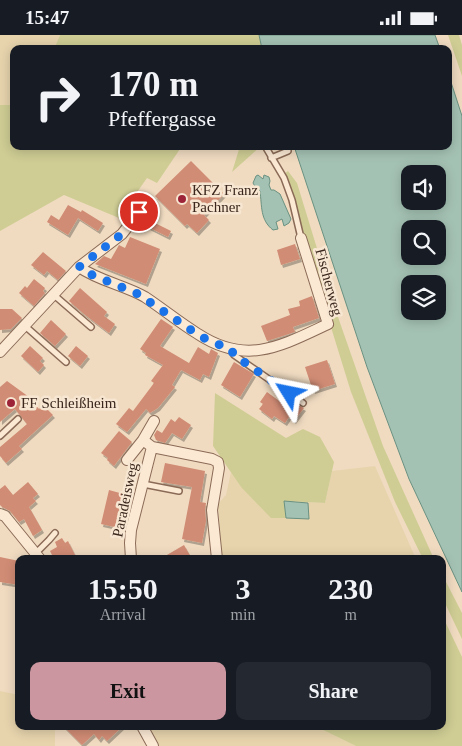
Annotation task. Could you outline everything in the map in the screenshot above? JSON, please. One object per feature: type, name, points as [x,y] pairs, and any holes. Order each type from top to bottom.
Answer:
[{"type":"street","points":[[0,352],[79,267],[122,234],[147,202]]},
{"type":"street","name":"Fischerweg","points":[[79,267],[90,274],[138,294],[212,342],[231,349],[257,351],[284,343],[328,324],[301,238]]},
{"type":"street","name":"Paradeisweg","points":[[127,460],[143,440],[154,421]]},
{"type":"street","name":"Paradeisweg","points":[[143,440],[152,447],[212,459],[218,462],[219,468],[212,510],[217,555]]},
{"type":"street","name":"Paradeisweg","points":[[131,555],[131,531],[152,447]]},
{"type":"street","points":[[0,514],[5,516],[37,555]]},
{"type":"street","points":[[144,730],[153,746]]},
{"type":"lane","points":[[267,150],[284,178],[292,200],[301,238]]},
{"type":"lane","points":[[271,158],[288,150]]},
{"type":"lane","points":[[54,295],[91,327]]},
{"type":"lane","points":[[25,326],[66,362]]},
{"type":"lane","name":"Fischerweg","points":[[231,349],[234,355],[303,403]]},
{"type":"lane","points":[[0,435],[18,419]]},
{"type":"lane","points":[[143,483],[179,491]]},
{"type":"lane","points":[[39,555],[56,533]]},
{"type":"shaded area","points":[[0,35],[60,35],[56,45],[10,45],[10,105],[0,105]]},
{"type":"shaded area","points":[[60,35],[259,35],[261,45],[56,45]]},
{"type":"shaded area","points":[[259,35],[435,35],[439,45],[261,45]]},
{"type":"shaded area","points":[[448,35],[459,35],[462,45],[462,76],[452,45]]},
{"type":"shaded area","points":[[452,85],[462,116],[462,592],[409,479],[367,367],[295,150],[452,150]]},
{"type":"shaded area","points":[[0,105],[10,105],[10,150],[179,150],[157,183],[147,178],[119,218],[64,195],[0,231]]},
{"type":"shaded area","points":[[239,150],[257,150],[232,172]]},
{"type":"shaded area","points":[[288,171],[297,183],[338,317],[383,446],[432,555],[421,555],[395,502],[351,392],[305,243],[294,196],[284,174]]},
{"type":"shaded area","points":[[258,175],[263,179],[264,175],[269,177],[271,190],[280,194],[291,219],[284,226],[282,219],[276,222],[278,229],[273,230],[264,217],[260,191],[253,183]]},
{"type":"shaded area","points":[[215,393],[286,438],[303,429],[320,437],[334,462],[325,503],[285,501],[286,518],[271,518],[241,487],[213,446]]},
{"type":"shaded area","points":[[375,466],[414,555],[222,555],[218,504],[226,495],[231,472],[241,487],[284,501],[325,503],[332,471]]},
{"type":"shaded area","points":[[284,501],[308,503],[309,519],[286,518]]},
{"type":"shaded area","points":[[446,582],[462,613],[462,639],[446,605]]},
{"type":"shaded area","points":[[446,623],[462,657],[462,746],[356,746],[323,730],[446,730]]},
{"type":"shaded area","points":[[0,691],[15,694],[15,730],[55,730],[55,746],[0,746]]},
{"type":"shaded area","points":[[149,730],[323,730],[356,746],[158,746]]},
{"type":"building","name":"KFZ Franz Pachner","points":[[191,161],[224,194],[204,215],[209,220],[197,233],[187,224],[185,226],[155,196]]},
{"type":"building","points":[[68,205],[81,212],[82,210],[103,223],[98,231],[78,218],[68,235],[47,222],[51,215],[59,220]]},
{"type":"building","points":[[147,219],[171,231],[168,237],[144,225]]},
{"type":"building","points":[[130,237],[160,249],[146,284],[95,264],[104,256],[111,259],[119,245],[125,248]]},
{"type":"building","points":[[295,244],[300,259],[281,265],[277,250]]},
{"type":"building","points":[[43,252],[66,271],[58,280],[47,271],[44,275],[31,265]]},
{"type":"building","points":[[34,279],[45,288],[43,291],[45,293],[34,306],[19,293],[25,286],[27,288]]},
{"type":"building","points":[[80,288],[107,312],[104,316],[115,324],[109,333],[69,301]]},
{"type":"building","points":[[312,296],[319,318],[293,327],[295,332],[267,341],[261,326],[290,315],[288,309],[300,306],[299,301]]},
{"type":"building","points":[[0,309],[12,309],[22,318],[11,329],[0,330]]},
{"type":"building","points":[[161,319],[173,327],[160,346],[189,363],[198,347],[209,354],[211,349],[218,353],[209,377],[203,374],[200,380],[181,370],[172,385],[175,387],[158,408],[150,413],[146,409],[127,432],[116,424],[129,408],[133,411],[154,383],[151,381],[163,365],[145,355],[146,353],[140,349]]},
{"type":"building","points":[[51,320],[66,334],[55,346],[40,333]]},
{"type":"building","points":[[30,346],[43,358],[40,361],[44,365],[38,372],[21,356]]},
{"type":"building","points":[[76,346],[88,356],[80,366],[68,356]]},
{"type":"building","points":[[327,360],[335,384],[313,391],[305,367]]},
{"type":"building","points":[[234,362],[254,374],[240,397],[221,385]]},
{"type":"building","points":[[7,381],[29,397],[39,409],[43,405],[53,415],[19,446],[22,449],[6,463],[0,456],[0,447],[27,424],[15,409],[0,422],[0,387]]},
{"type":"building","points":[[267,392],[290,409],[295,403],[304,408],[294,421],[289,417],[285,423],[274,416],[272,419],[259,409],[263,404],[260,402]]},
{"type":"building","points":[[179,417],[191,425],[182,439],[172,433],[165,443],[156,440],[154,435],[157,430],[162,433],[171,419],[175,422]]},
{"type":"building","points":[[119,431],[132,442],[114,466],[101,453]]},
{"type":"building","points":[[165,463],[205,471],[200,502],[206,503],[206,521],[202,543],[182,539],[192,487],[161,482]]},
{"type":"building","points":[[28,482],[38,494],[33,498],[36,501],[29,507],[42,530],[33,536],[24,519],[19,522],[10,511],[0,505],[0,489],[5,485],[13,495]]},
{"type":"building","points":[[109,490],[127,495],[119,528],[101,524]]},
{"type":"building","points":[[62,538],[65,543],[68,541],[75,555],[52,555],[50,551],[57,547],[55,542]]},
{"type":"building","points":[[184,545],[190,555],[167,555]]},
{"type":"building","points":[[0,557],[15,560],[15,584],[0,582]]},
{"type":"building","points":[[67,730],[119,730],[107,741],[102,736],[99,740],[94,734],[82,745]]},
{"type":"place","name":"KFZ Franz Pachner","points":[[182,199]]},
{"type":"place","name":"FF Schleißheim","points":[[11,403]]},
{"type":"route","points":[[139,212],[122,234],[79,267],[90,274],[138,294],[200,336],[231,349],[234,355],[289,393]]}]
